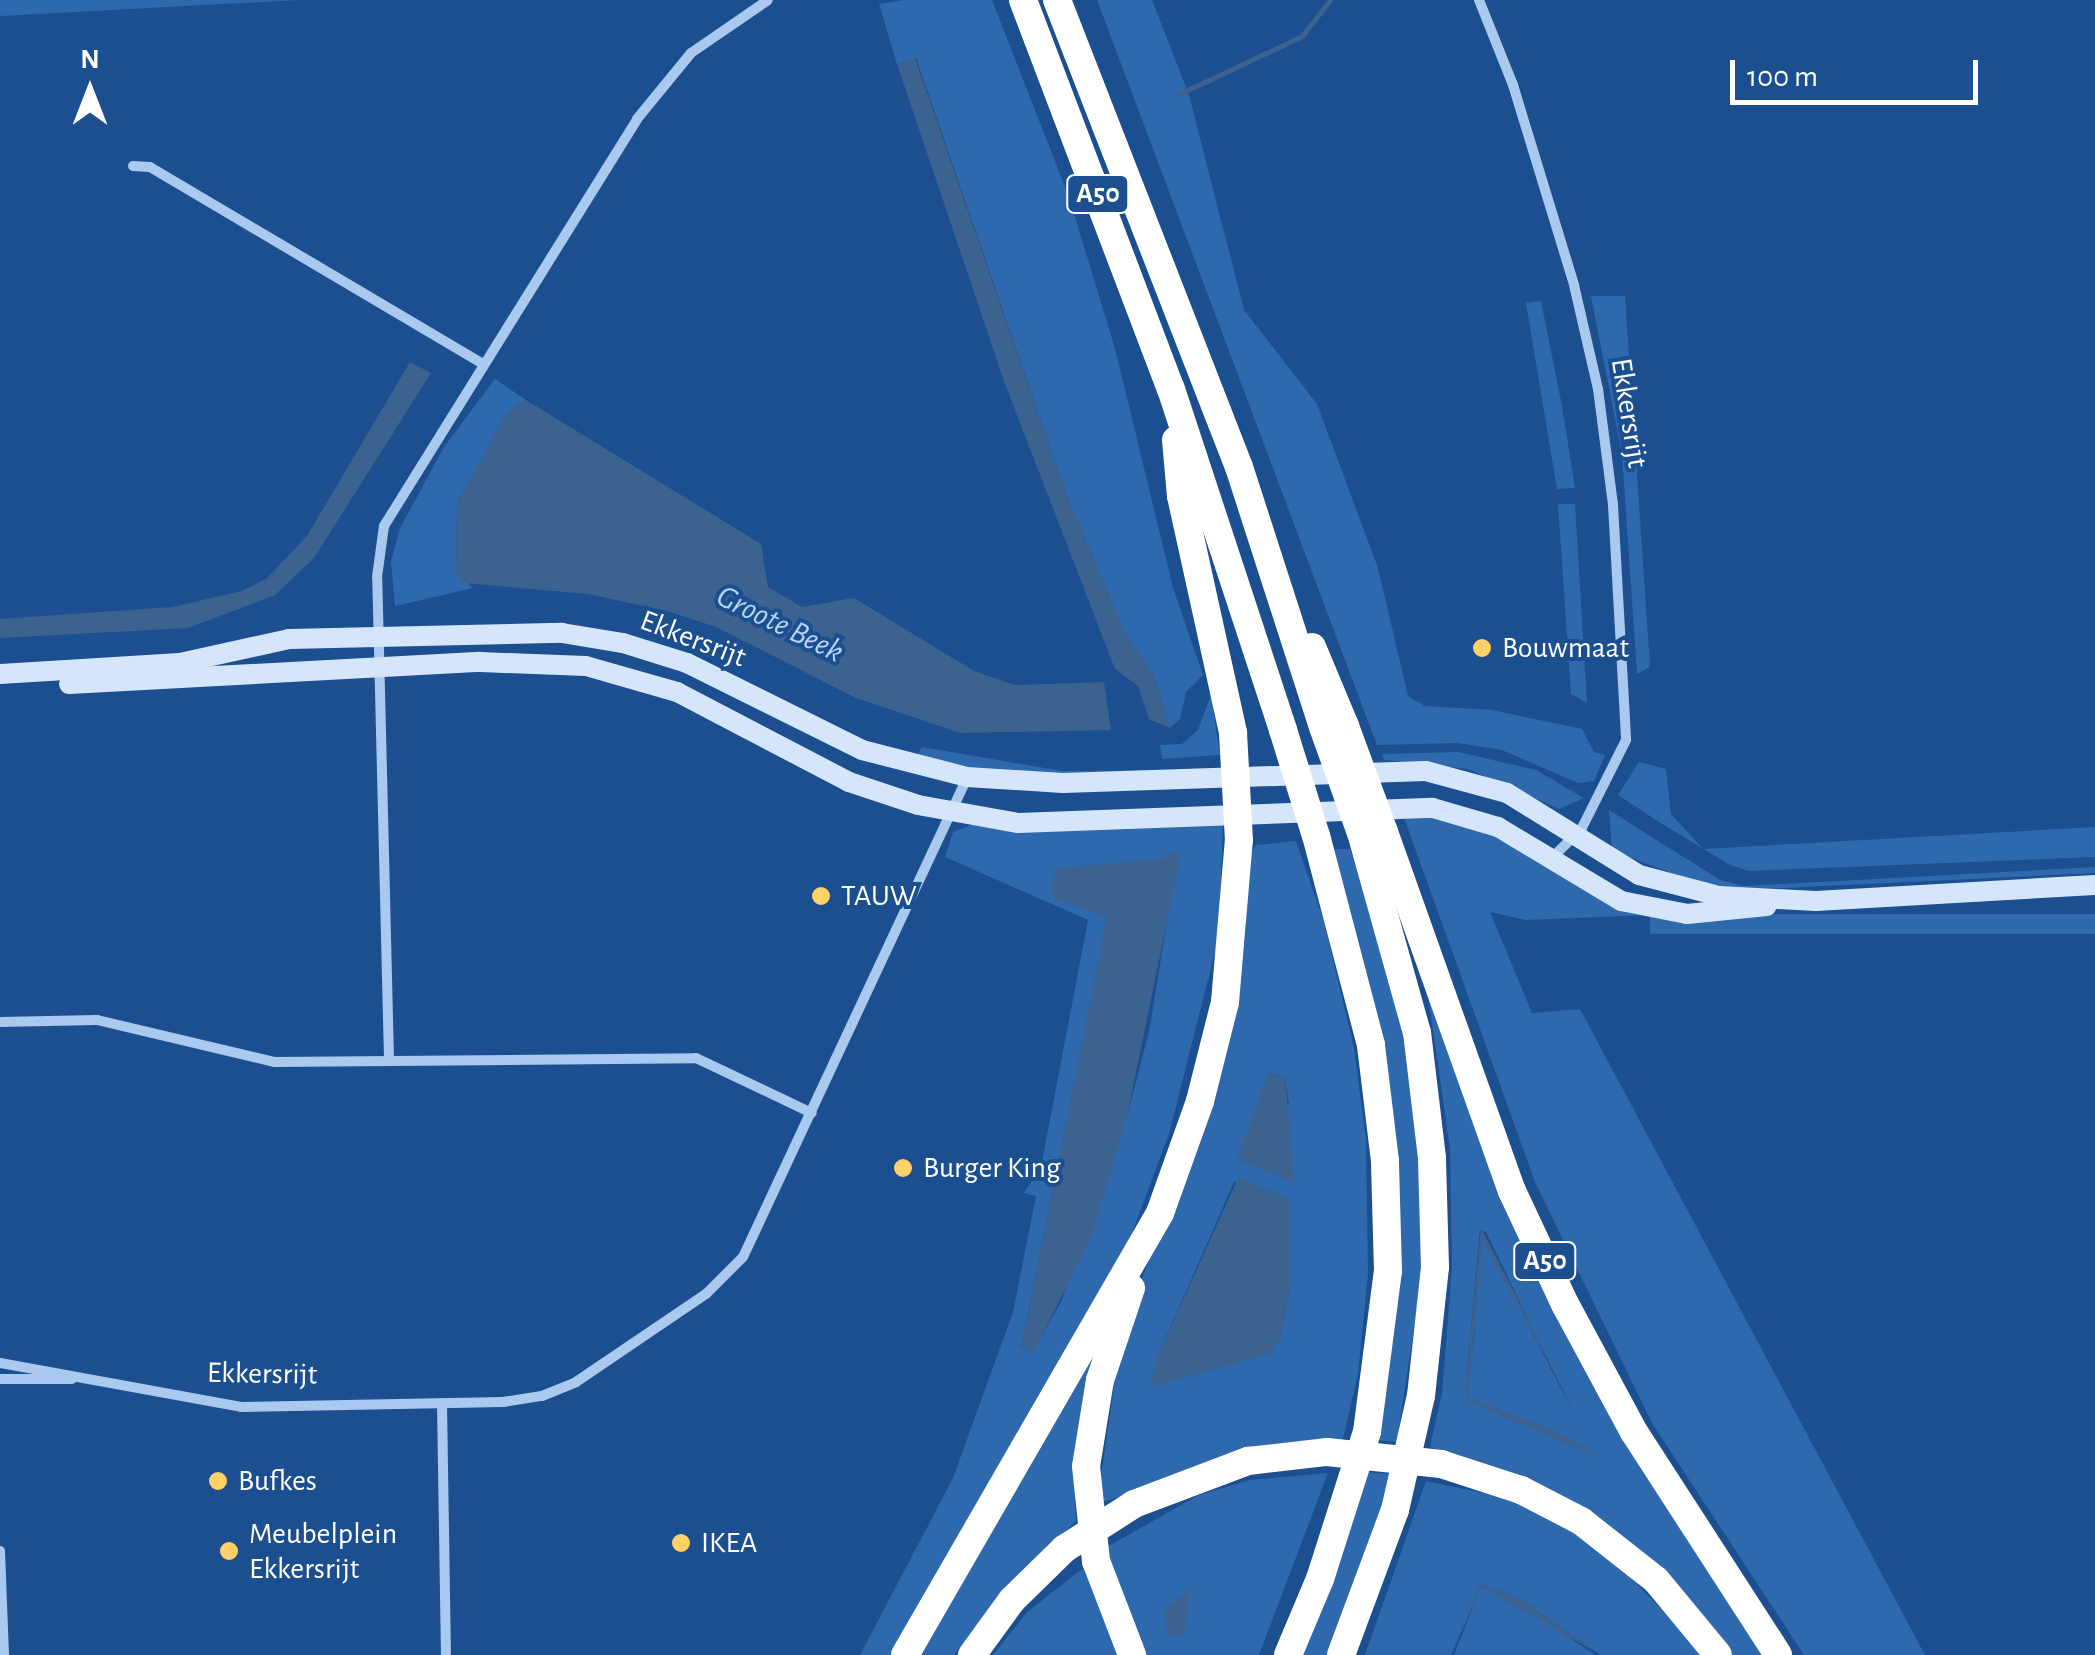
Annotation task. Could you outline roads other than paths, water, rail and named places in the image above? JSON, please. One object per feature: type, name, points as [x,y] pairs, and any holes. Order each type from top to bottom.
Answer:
[{"type":"highway","name":"A50","points":[[1023,0],[1171,389],[1283,730],[1321,823],[1371,1045],[1385,1162],[1388,1271],[1366,1432],[1320,1579],[1288,1655]]},
{"type":"highway","name":"A50","points":[[1058,0],[1191,337],[1277,585],[1512,1191],[1564,1304],[1634,1432],[1778,1655]]},
{"type":"highway","name":"A50","points":[[905,1655],[1160,1213],[1215,1046],[1232,955],[1239,840],[1233,733],[1181,496],[1171,389]]},
{"type":"highway","name":"A50","points":[[1342,1655],[1395,1510],[1421,1396],[1434,1268],[1432,1158],[1417,1034],[1372,832]]},
{"type":"highway","name":"A50","points":[[1132,1655],[1096,1561],[1086,1466],[1100,1380],[1137,1271],[1136,1258]]},
{"type":"highway","points":[[972,1655],[1012,1600],[1064,1549],[1134,1504],[1248,1461],[1326,1452],[1441,1464],[1552,1504],[1611,1542],[1656,1580],[1718,1655]]},
{"type":"main road","name":"Ekkersrijt","points":[[0,674],[180,663],[289,639],[380,634],[506,631],[624,642],[686,663],[862,750],[967,777],[1062,783],[1400,770],[1465,778],[1507,793],[1639,874],[1692,890],[1788,902]]},
{"type":"main road","name":"Ekkersrijt","points":[[0,687],[546,662],[617,673],[677,692],[849,782],[951,811],[1018,822],[1321,823],[1407,807],[1468,815],[1621,900],[1652,909],[1719,912],[1788,902],[2095,884]]},
{"type":"street","points":[[389,1059],[377,555],[384,526],[662,85],[691,52],[768,0]]},
{"type":"street","name":"Ekkersrijt","points":[[1479,0],[1513,85],[1574,286],[1598,389],[1613,505],[1626,740],[1575,838],[1550,859]]},
{"type":"street","points":[[133,166],[150,167],[483,364]]},
{"type":"street","name":"Ekkersrijt","points":[[0,1363],[241,1407],[442,1404],[542,1396],[576,1382],[706,1294],[744,1258],[967,777]]},
{"type":"street","points":[[0,1022],[97,1020],[275,1062],[696,1058],[812,1114]]},
{"type":"street","name":"Ekkersrijt","points":[[0,1379],[83,1378]]},
{"type":"street","points":[[442,1404],[446,1655]]},
{"type":"street","points":[[0,1551],[4,1655]]},
{"type":"water","points":[[915,58],[1066,494],[1125,634],[1153,674],[1170,728],[1149,719],[1138,686],[1115,669],[1005,384],[897,64]]},
{"type":"water","points":[[410,362],[431,373],[314,558],[275,595],[188,628],[0,638],[0,619],[173,607],[242,591],[266,579],[307,536]]},
{"type":"water","points":[[526,400],[761,544],[768,587],[802,607],[854,598],[974,671],[1015,685],[1104,682],[1111,730],[960,733],[856,698],[716,627],[667,611],[588,594],[464,583],[456,572],[457,503],[507,413]]},
{"type":"water","points":[[1167,853],[1181,854],[1127,1116],[1091,1238],[1033,1353],[1021,1348],[1107,917],[1058,900],[1050,891],[1057,868],[1165,859]]},
{"type":"water","points":[[1269,1073],[1285,1077],[1295,1183],[1237,1159]]},
{"type":"water","points":[[1238,1178],[1289,1198],[1289,1291],[1280,1338],[1272,1353],[1155,1386],[1150,1381],[1159,1353]]},
{"type":"water","points":[[1481,1228],[1579,1418],[1483,1242],[1468,1397],[1566,1436],[1602,1459],[1468,1401],[1465,1392]]},
{"type":"water","points":[[1481,1584],[1523,1601],[1601,1655],[1482,1587],[1451,1655]]},
{"type":"water","points":[[1190,1589],[1184,1634],[1168,1637],[1164,1610]]},
{"type":"waterway","name":"Groote Beek","points":[[1179,94],[1302,36],[1330,0]]},
{"type":"place","name":"Bouwmaat","points":[[1482,648]]},
{"type":"place","name":"TAUW","points":[[821,896]]},
{"type":"place","name":"Burger King","points":[[903,1168]]},
{"type":"place","name":"Bufkes","points":[[218,1481]]},
{"type":"place","name":"IKEA","points":[[681,1543]]},
{"type":"place","name":"Meubelplein Ekkersrijt","points":[[229,1551]]}]
